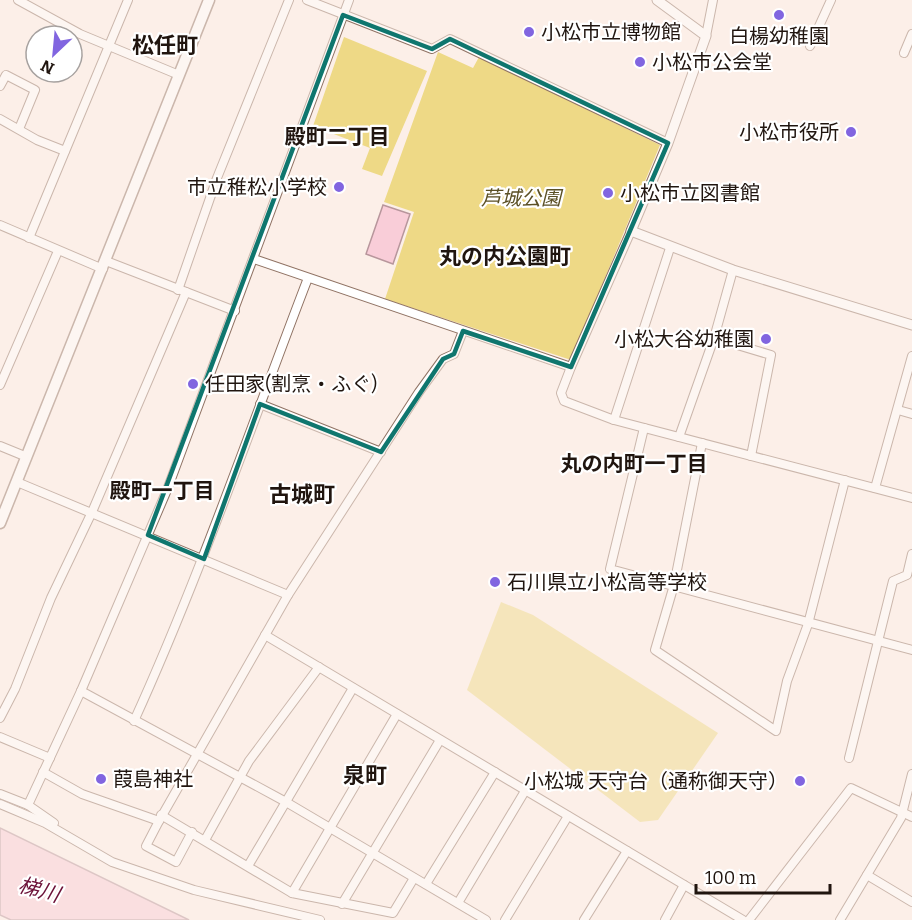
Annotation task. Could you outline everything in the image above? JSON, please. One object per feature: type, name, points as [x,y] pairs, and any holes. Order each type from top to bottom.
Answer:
[{"type":"main road","points":[[0,523],[209,0]]},
{"type":"street","points":[[18,0],[108,47],[179,75]]},
{"type":"street","points":[[29,238],[128,0]]},
{"type":"street","points":[[0,718],[15,689],[51,598],[92,512],[182,291],[217,178],[289,0]]},
{"type":"street","points":[[307,0],[432,49],[450,39],[668,142]]},
{"type":"street","points":[[28,805],[81,691],[148,535],[235,311],[349,0]]},
{"type":"street","points":[[657,0],[706,36]]},
{"type":"street","points":[[713,0],[706,36],[668,142],[571,367],[561,393],[564,401],[614,420],[912,498]]},
{"type":"street","points":[[810,46],[831,0]]},
{"type":"street","points":[[904,53],[912,34]]},
{"type":"street","points":[[0,86],[6,75],[35,90],[19,129]]},
{"type":"street","points":[[0,119],[65,151]]},
{"type":"street","points":[[0,225],[58,251],[182,291],[235,311]]},
{"type":"street","points":[[631,231],[670,248],[733,270],[912,325]]},
{"type":"street","points":[[614,420],[670,248]]},
{"type":"street","points":[[0,385],[58,251]]},
{"type":"street","points":[[254,259],[571,367]]},
{"type":"street","points":[[679,437],[714,338],[733,270]]},
{"type":"street","points":[[134,721],[174,634],[204,559],[308,278]]},
{"type":"street","points":[[192,832],[176,862],[146,846],[195,754],[288,595],[443,359],[454,354],[463,331]]},
{"type":"street","points":[[714,338],[771,355],[751,456]]},
{"type":"street","points":[[874,488],[912,356]]},
{"type":"street","points":[[260,404],[381,452]]},
{"type":"street","points":[[898,410],[912,414]]},
{"type":"street","points":[[644,428],[610,569],[808,624],[912,650]]},
{"type":"street","points":[[702,443],[674,585],[655,650],[776,730],[787,681],[808,624],[845,480]]},
{"type":"street","points":[[0,446],[27,457]]},
{"type":"street","points":[[16,482],[288,595]]},
{"type":"street","points":[[849,758],[893,581],[907,575],[912,554]]},
{"type":"street","points":[[265,635],[743,920]]},
{"type":"street","points":[[205,840],[238,777],[319,668]]},
{"type":"street","points":[[248,866],[353,688]]},
{"type":"street","points":[[81,691],[286,802],[486,920]]},
{"type":"street","points":[[292,893],[397,714]]},
{"type":"street","points":[[0,737],[50,758]]},
{"type":"street","points":[[342,904],[440,740]]},
{"type":"street","points":[[43,772],[82,794],[160,818],[192,832],[292,893],[393,913],[414,878]]},
{"type":"street","points":[[426,884],[495,772]]},
{"type":"street","points":[[840,920],[902,812],[912,774]]},
{"type":"street","points":[[749,920],[851,788],[912,817]]},
{"type":"street","points":[[458,903],[525,790]]},
{"type":"street","points":[[0,794],[28,805],[55,824],[61,832]]},
{"type":"street","points":[[0,804],[61,832],[122,866],[194,890],[320,920]]},
{"type":"street","points":[[505,920],[568,816]]},
{"type":"street","points":[[584,920],[627,851]]},
{"type":"street","points":[[867,875],[912,902]]},
{"type":"street","points":[[665,920],[684,885]]},
{"type":"highlighted area","points":[[343,15],[432,49],[450,39],[668,143],[571,367],[463,331],[454,354],[443,359],[381,452],[260,404],[204,559],[148,535]]},
{"type":"green space","points":[[344,37],[427,71],[382,176],[362,169],[370,148],[313,126]]},
{"type":"green space","name":"芦城公園","points":[[438,52],[473,68],[479,57],[660,145],[571,360],[385,299],[414,212],[384,202]]},
{"type":"green space","points":[[501,602],[533,615],[718,733],[658,820],[640,822],[467,690]]},
{"type":"water","points":[[383,205],[410,214],[393,264],[366,254]]},
{"type":"water","name":"梯川","points":[[0,828],[189,920],[11,920],[0,915]]},
{"type":"place","name":"白楊幼稚園","points":[[779,15]]},
{"type":"place","name":"小松市立博物館","points":[[529,32]]},
{"type":"place","name":"小松市公会堂","points":[[640,62]]},
{"type":"place","name":"小松市役所","points":[[851,132]]},
{"type":"place","name":"市立稚松小学校","points":[[339,187]]},
{"type":"place","name":"小松市立図書館","points":[[608,193]]},
{"type":"place","name":"小松大谷幼稚園","points":[[766,339]]},
{"type":"place","name":"任田家(割烹・ふぐ)","points":[[193,384]]},
{"type":"place","name":"石川県立小松高等学校","points":[[495,582]]},
{"type":"place","name":"葭島神社","points":[[101,779]]},
{"type":"place","name":"小松城 天守台（通称御天守）","points":[[800,781]]},
{"type":"district","name":"松任町","points":[[165,45]]},
{"type":"district","name":"殿町二丁目","points":[[337,137]]},
{"type":"district","name":"丸の内公園町","points":[[505,256]]},
{"type":"district","name":"丸の内町一丁目","points":[[634,464]]},
{"type":"district","name":"殿町一丁目","points":[[162,491]]},
{"type":"district","name":"古城町","points":[[302,494]]},
{"type":"district","name":"泉町","points":[[365,775]]}]
